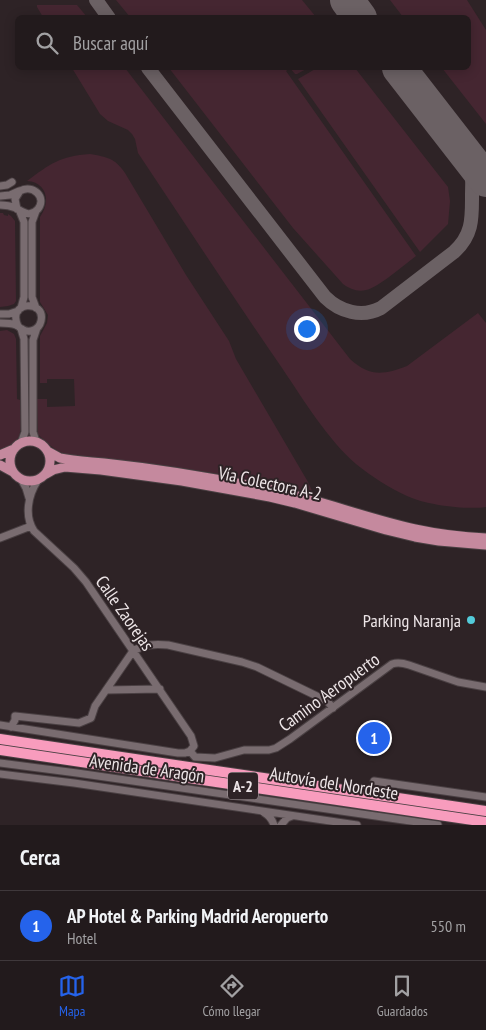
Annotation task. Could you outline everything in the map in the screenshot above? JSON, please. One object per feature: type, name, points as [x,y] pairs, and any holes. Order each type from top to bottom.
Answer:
[{"type":"highway","name":"Autovía del Nordeste","points":[[0,739],[486,809]]},
{"type":"highway","name":"Autovía del Nordeste","points":[[0,750],[486,822]]},
{"type":"main road","points":[[0,455],[26,441],[36,441],[46,447],[51,464],[46,474],[38,480],[26,481],[0,465]]},
{"type":"main road","points":[[13,472],[10,462],[12,453],[18,446]]},
{"type":"main road","name":"Vía Colectora A-2","points":[[49,452],[66,460],[183,474],[271,490],[324,503],[416,530],[486,538]]},
{"type":"main road","name":"Vía Colectora A-2","points":[[46,474],[65,467],[182,481],[295,503],[414,537],[486,545]]},
{"type":"street","points":[[0,186],[12,182]]},
{"type":"street","points":[[0,196],[10,195],[28,188],[36,191],[40,199],[32,222],[32,297],[36,308],[41,314],[41,322],[33,340],[33,432],[36,441]]},
{"type":"street","points":[[18,446],[25,432],[24,339],[16,320],[24,297],[24,222],[16,206],[15,199],[20,191]]},
{"type":"street","points":[[0,205],[28,214],[36,211]]},
{"type":"street","points":[[0,314],[9,314],[28,306],[36,308]]},
{"type":"street","points":[[0,323],[8,323],[29,331],[37,328]]},
{"type":"street","points":[[21,479],[29,498]]},
{"type":"street","points":[[0,538],[30,526],[29,498],[32,488],[38,480]]},
{"type":"street","name":"Calle Zaorejas","points":[[30,526],[80,574],[191,736],[194,746],[190,751]]},
{"type":"street","points":[[11,726],[15,716],[79,723],[88,720],[91,718],[95,706],[133,651],[140,647],[156,644],[233,659],[257,667],[326,701],[332,708]]},
{"type":"street","name":"Camino Aeropuerto","points":[[0,725],[185,753],[190,751],[195,757],[216,758],[244,750],[269,750],[276,748],[396,662],[466,684],[486,687]]},
{"type":"street","points":[[106,690],[160,689]]},
{"type":"street","name":"Avenida de Aragón","points":[[0,764],[77,773],[438,825]]},
{"type":"street","points":[[0,770],[74,783]]},
{"type":"street","points":[[0,774],[74,783],[358,825]]},
{"type":"street","points":[[0,779],[7,777],[37,778]]},
{"type":"street","points":[[374,781],[486,797]]},
{"type":"street","points":[[258,810],[268,814],[274,825]]},
{"type":"street","points":[[282,825],[287,818],[293,816]]},
{"type":"shaded area","points":[[116,0],[302,0],[314,15],[128,15]]},
{"type":"shaded area","points":[[390,0],[467,0],[486,30],[486,124],[444,70],[471,70],[471,15],[401,15]]},
{"type":"shaded area","points":[[37,5],[77,5],[85,15],[42,15]]},
{"type":"shaded area","points":[[73,70],[127,70],[350,359],[364,369],[377,373],[407,366],[478,313],[486,323],[486,507],[446,506],[415,499],[400,493],[380,481],[356,464],[346,454],[307,406],[210,261],[138,153],[132,134],[128,130],[108,121],[100,114]]},
{"type":"shaded area","points":[[171,70],[287,70],[286,71],[416,256],[371,288],[363,291],[351,289],[343,284],[293,228]]},
{"type":"shaded area","points":[[292,70],[304,70],[297,74]]},
{"type":"shaded area","points":[[314,70],[357,70],[448,187],[450,201],[448,224],[420,252],[298,79]]},
{"type":"shaded area","points":[[90,154],[110,159],[118,164],[125,173],[186,275],[229,341],[236,359],[313,493],[190,469],[65,454],[50,446],[38,434],[37,399],[47,399],[47,407],[75,406],[74,379],[47,379],[47,383],[40,383],[40,336],[47,323],[48,315],[40,302],[40,217],[46,199],[43,189],[39,185],[27,181],[42,170],[63,159]]},
{"type":"shaded area","points":[[0,213],[8,216],[8,214],[15,221],[16,301],[14,304],[0,307]]},
{"type":"shaded area","points":[[7,330],[14,334],[16,339],[17,399],[20,400],[20,429],[16,440],[0,449],[0,331]]},
{"type":"taxiway","points":[[96,0],[107,15]]},
{"type":"taxiway","points":[[150,70],[325,297],[344,310],[352,312],[366,313],[381,308],[454,252],[465,239],[470,226],[472,211],[472,171],[470,162],[460,147]]},
{"type":"runway","points":[[347,0],[358,15]]},
{"type":"runway","points":[[401,70],[486,180]]},
{"type":"place","name":"Parking Naranja","points":[[471,620]]},
{"type":"place","name":"AP Hotel & Parking Madrid Aeropuerto","points":[[374,738]]}]
